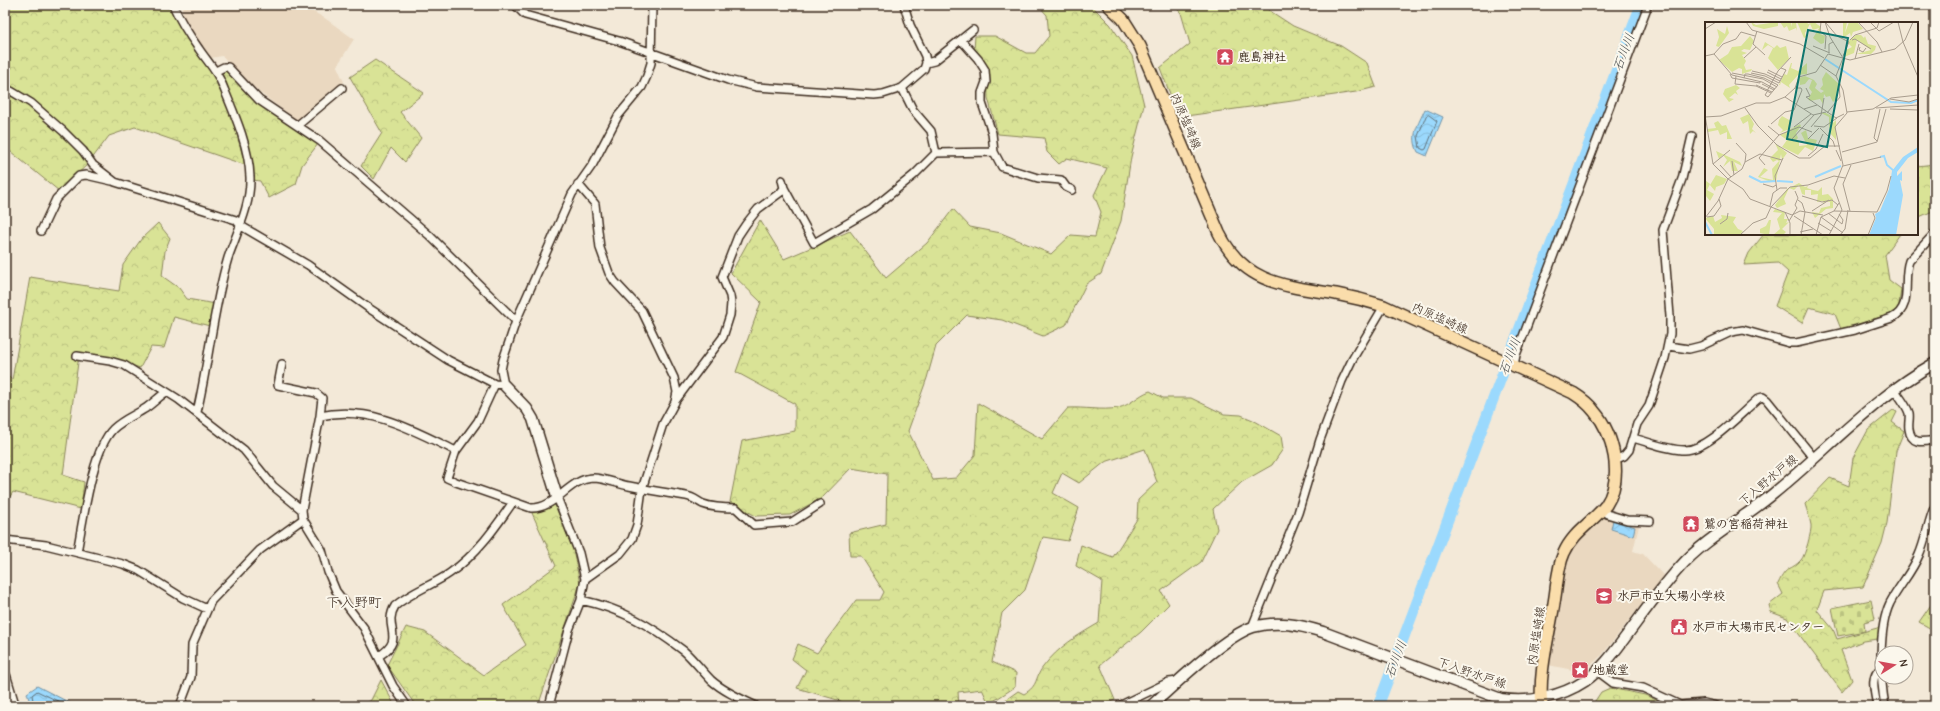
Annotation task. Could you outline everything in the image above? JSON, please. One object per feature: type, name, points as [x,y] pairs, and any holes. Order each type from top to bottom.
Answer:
[{"type":"main road","name":"内原塩崎線","points":[[1108,5],[1123,19],[1140,46],[1219,233],[1225,244],[1239,262],[1258,276],[1286,286],[1361,299],[1384,306],[1574,393],[1588,404],[1603,425],[1610,440],[1614,460],[1615,474],[1613,488],[1602,509],[1575,535],[1564,553],[1559,575],[1542,681],[1542,702]]},
{"type":"main road","name":"下入野水戸線","points":[[1151,706],[1222,646],[1252,627],[1276,623],[1301,626],[1501,698],[1542,702],[1575,687],[1597,671],[1610,658],[1681,566],[1710,541],[1763,503],[1853,422],[1894,389],[1935,363]]},
{"type":"main road","points":[[499,384],[527,409],[533,420],[557,497]]},
{"type":"main road","points":[[5,676],[14,706]]},
{"type":"street","points":[[173,5],[180,21],[195,44],[216,71],[232,109],[248,158],[250,178],[250,188],[241,226],[228,258],[212,330],[204,381],[197,412]]},
{"type":"street","points":[[515,5],[525,15],[652,52],[728,80],[757,87],[874,95],[884,94],[902,88],[924,69],[926,63],[925,56],[910,25],[904,5]]},
{"type":"street","points":[[652,5],[651,63],[642,87],[618,116],[593,164],[578,184],[516,321],[503,360],[499,384],[478,421],[456,451],[447,478],[531,508],[539,508],[549,504],[578,483],[594,478],[642,489],[687,496],[705,505],[736,508],[754,525],[792,522],[820,504]]},
{"type":"street","points":[[1509,363],[1519,347],[1648,5]]},
{"type":"street","points":[[926,63],[934,61],[973,30]]},
{"type":"street","points":[[961,40],[978,59],[985,70],[986,82],[982,92],[982,103],[992,134],[994,152],[1002,167],[1038,178],[1061,180],[1072,190]]},
{"type":"street","points":[[216,71],[224,67],[228,67],[259,100],[320,141],[429,235],[516,321]]},
{"type":"street","points":[[298,125],[342,88]]},
{"type":"street","points":[[902,88],[913,110],[931,131],[936,153]]},
{"type":"street","points":[[11,91],[31,103],[83,151],[93,166],[115,182]]},
{"type":"street","points":[[1614,460],[1624,456],[1629,450],[1637,424],[1649,406],[1668,346],[1670,316],[1663,230],[1682,179],[1692,136]]},
{"type":"street","points":[[782,180],[784,188],[814,243],[872,209],[914,175],[936,153],[994,152]]},
{"type":"street","points":[[41,231],[56,199],[79,176],[86,175],[115,182],[236,220],[241,226],[308,265],[367,307],[443,356],[499,384]]},
{"type":"street","points":[[578,184],[595,204],[600,248],[609,273],[615,282],[642,311],[674,378],[677,392],[675,402]]},
{"type":"street","points":[[585,579],[620,554],[629,543],[637,525],[642,489],[663,424],[675,402],[723,337],[730,315],[731,303],[730,296],[722,276],[738,236],[752,215],[784,188]]},
{"type":"street","points":[[1668,346],[1689,349],[1701,346],[1731,332],[1743,330],[1789,343],[1796,343],[1847,332],[1897,316],[1904,306],[1907,288],[1907,267],[1909,261],[1935,233]]},
{"type":"street","points":[[1252,627],[1298,513],[1320,440],[1342,381],[1352,360],[1384,306]]},
{"type":"street","points":[[77,356],[110,361],[124,365],[197,412],[214,428],[244,450],[273,486],[302,510]]},
{"type":"street","points":[[282,364],[278,384],[319,395],[322,398],[302,510],[303,519],[322,550],[328,572],[336,591],[364,628],[393,686],[407,706]]},
{"type":"street","points":[[1894,389],[1909,412],[1908,430],[1912,439],[1920,443],[1935,440]]},
{"type":"street","points":[[77,552],[92,477],[101,448],[107,436],[119,424],[148,407],[166,392]]},
{"type":"street","points":[[1633,438],[1679,450],[1696,449],[1710,440],[1759,398],[1763,397],[1814,458]]},
{"type":"street","points":[[320,416],[332,414],[380,417],[398,423],[456,451]]},
{"type":"street","points":[[549,706],[569,630],[581,600],[585,579],[579,553],[557,497]]},
{"type":"street","points":[[379,656],[388,650],[392,645],[393,638],[390,619],[391,612],[395,606],[449,573],[466,560],[497,525],[513,502]]},
{"type":"street","points":[[1882,645],[1889,604],[1919,556],[1935,506]]},
{"type":"street","points":[[1602,509],[1607,514],[1627,520],[1650,521]]},
{"type":"street","points":[[180,706],[191,677],[192,645],[207,609],[219,593],[260,550],[303,519]]},
{"type":"street","points":[[5,540],[46,545],[105,558],[138,570],[183,598],[207,609]]},
{"type":"street","points":[[581,600],[616,609],[642,623],[684,651],[712,681],[741,699],[756,706]]},
{"type":"street","points":[[1597,671],[1613,683],[1643,688],[1680,705],[1704,703],[1717,706]]},
{"type":"street","points":[[1874,675],[1876,706]]},
{"type":"street","points":[[1119,706],[1169,682],[1179,681]]},
{"type":"street","points":[[1883,685],[1885,706]]},
{"type":"shaded area","points":[[189,5],[302,5],[326,19],[354,39],[337,66],[344,82],[333,89],[299,122],[259,92],[222,56],[211,58],[203,50],[185,22],[182,8]]},
{"type":"shaded area","name":"水戸市立大場小学校","points":[[1603,514],[1639,526],[1633,551],[1643,554],[1664,576],[1602,655],[1583,672],[1548,665],[1567,558],[1579,538]]},
{"type":"green space","points":[[5,5],[168,5],[206,63],[223,93],[237,134],[245,165],[135,127],[109,136],[88,164],[59,191],[5,147]]},
{"type":"green space","points":[[1038,5],[1091,5],[1110,24],[1132,56],[1144,105],[1131,157],[1121,221],[1101,274],[1086,284],[1066,325],[1043,336],[1002,320],[967,315],[936,346],[927,378],[908,431],[933,480],[956,478],[975,455],[978,403],[1042,439],[1068,408],[1105,409],[1123,407],[1150,391],[1163,398],[1191,398],[1224,414],[1241,415],[1253,420],[1281,436],[1283,449],[1272,465],[1242,482],[1213,509],[1217,529],[1201,562],[1161,591],[1169,604],[1141,632],[1100,665],[1115,700],[1100,706],[997,706],[1018,691],[1024,694],[1029,691],[1034,685],[1040,671],[1055,653],[1076,637],[1099,623],[1102,581],[1076,566],[1081,545],[1113,557],[1137,519],[1138,500],[1157,482],[1145,449],[1105,462],[1079,483],[1062,473],[1053,493],[1079,508],[1068,541],[1043,537],[1025,590],[1002,613],[992,662],[1016,673],[1015,687],[989,704],[982,689],[958,692],[959,706],[844,706],[841,701],[797,688],[806,670],[792,659],[798,644],[817,653],[856,600],[880,600],[884,592],[861,556],[850,556],[849,533],[886,524],[887,474],[851,468],[822,498],[790,515],[756,516],[730,502],[742,441],[795,431],[795,404],[736,372],[761,302],[731,273],[760,220],[784,259],[850,231],[886,278],[927,243],[953,209],[970,227],[1001,233],[1051,254],[1071,235],[1095,237],[1101,212],[1094,195],[1107,168],[1067,158],[1059,164],[1047,152],[1044,138],[998,134],[988,98],[987,71],[974,50],[975,36],[995,36],[1026,53],[1035,53],[1049,36],[1047,15]]},
{"type":"green space","points":[[1174,5],[1261,5],[1293,26],[1341,46],[1367,63],[1376,87],[1356,92],[1179,117],[1160,68],[1190,44],[1181,13]]},
{"type":"green space","points":[[375,60],[424,93],[400,112],[421,138],[405,162],[391,148],[374,179],[361,166],[382,133],[350,77]]},
{"type":"green space","points":[[227,71],[264,108],[318,144],[302,165],[296,184],[269,198],[260,181],[253,180],[219,74]]},
{"type":"green space","points":[[1935,164],[1935,210],[1918,218],[1918,166]]},
{"type":"green space","points":[[158,223],[170,238],[165,251],[162,276],[179,288],[187,299],[216,304],[210,326],[174,317],[164,348],[151,347],[140,368],[111,358],[79,355],[63,475],[84,482],[81,509],[13,492],[5,504],[5,371],[12,380],[30,277],[119,291],[123,265],[142,238]]},
{"type":"green space","points":[[1763,235],[1899,235],[1885,255],[1889,280],[1901,289],[1898,312],[1841,329],[1835,314],[1809,307],[1802,323],[1775,306],[1788,272],[1778,263],[1744,265],[1749,253]]},
{"type":"green space","points":[[1893,410],[1897,412],[1892,422],[1904,431],[1896,451],[1887,523],[1882,543],[1863,587],[1824,591],[1817,610],[1833,629],[1837,639],[1881,627],[1878,639],[1863,641],[1841,650],[1852,680],[1842,692],[1787,618],[1771,612],[1769,605],[1783,594],[1778,584],[1786,571],[1803,558],[1811,525],[1805,504],[1830,478],[1849,486],[1853,458],[1868,430]]},
{"type":"green space","points":[[555,505],[573,549],[580,584],[538,706],[416,706],[387,665],[406,627],[425,632],[484,675],[526,645],[503,605],[556,566],[532,513]]},
{"type":"green space","points":[[1935,599],[1935,631],[1919,622]]},
{"type":"green space","points":[[1871,600],[1875,619],[1864,622],[1865,631],[1838,636],[1832,608]]},
{"type":"green space","points":[[381,680],[395,706],[362,706],[371,700]]},
{"type":"green space","points":[[1610,688],[1645,695],[1670,706],[1593,706],[1601,692]]},
{"type":"water","points":[[1425,109],[1443,117],[1427,156],[1418,152],[1415,140],[1416,130]]},
{"type":"water","points":[[1613,520],[1635,527],[1633,536],[1611,529]]},
{"type":"water","points":[[37,686],[76,706],[31,706],[27,693]]},
{"type":"waterway","name":"石川川","points":[[1378,706],[1641,5]]},
{"type":"place","name":"鹿島神社","points":[[1225,57]]},
{"type":"place","name":"鷲の宮稲荷神社","points":[[1691,524]]},
{"type":"place","name":"水戸市立大場小学校","points":[[1604,596]]},
{"type":"place","name":"水戸市大場市民センター","points":[[1679,627]]},
{"type":"place","name":"地蔵堂","points":[[1580,670]]},
{"type":"district","name":"下入野町","points":[[354,602]]}]
